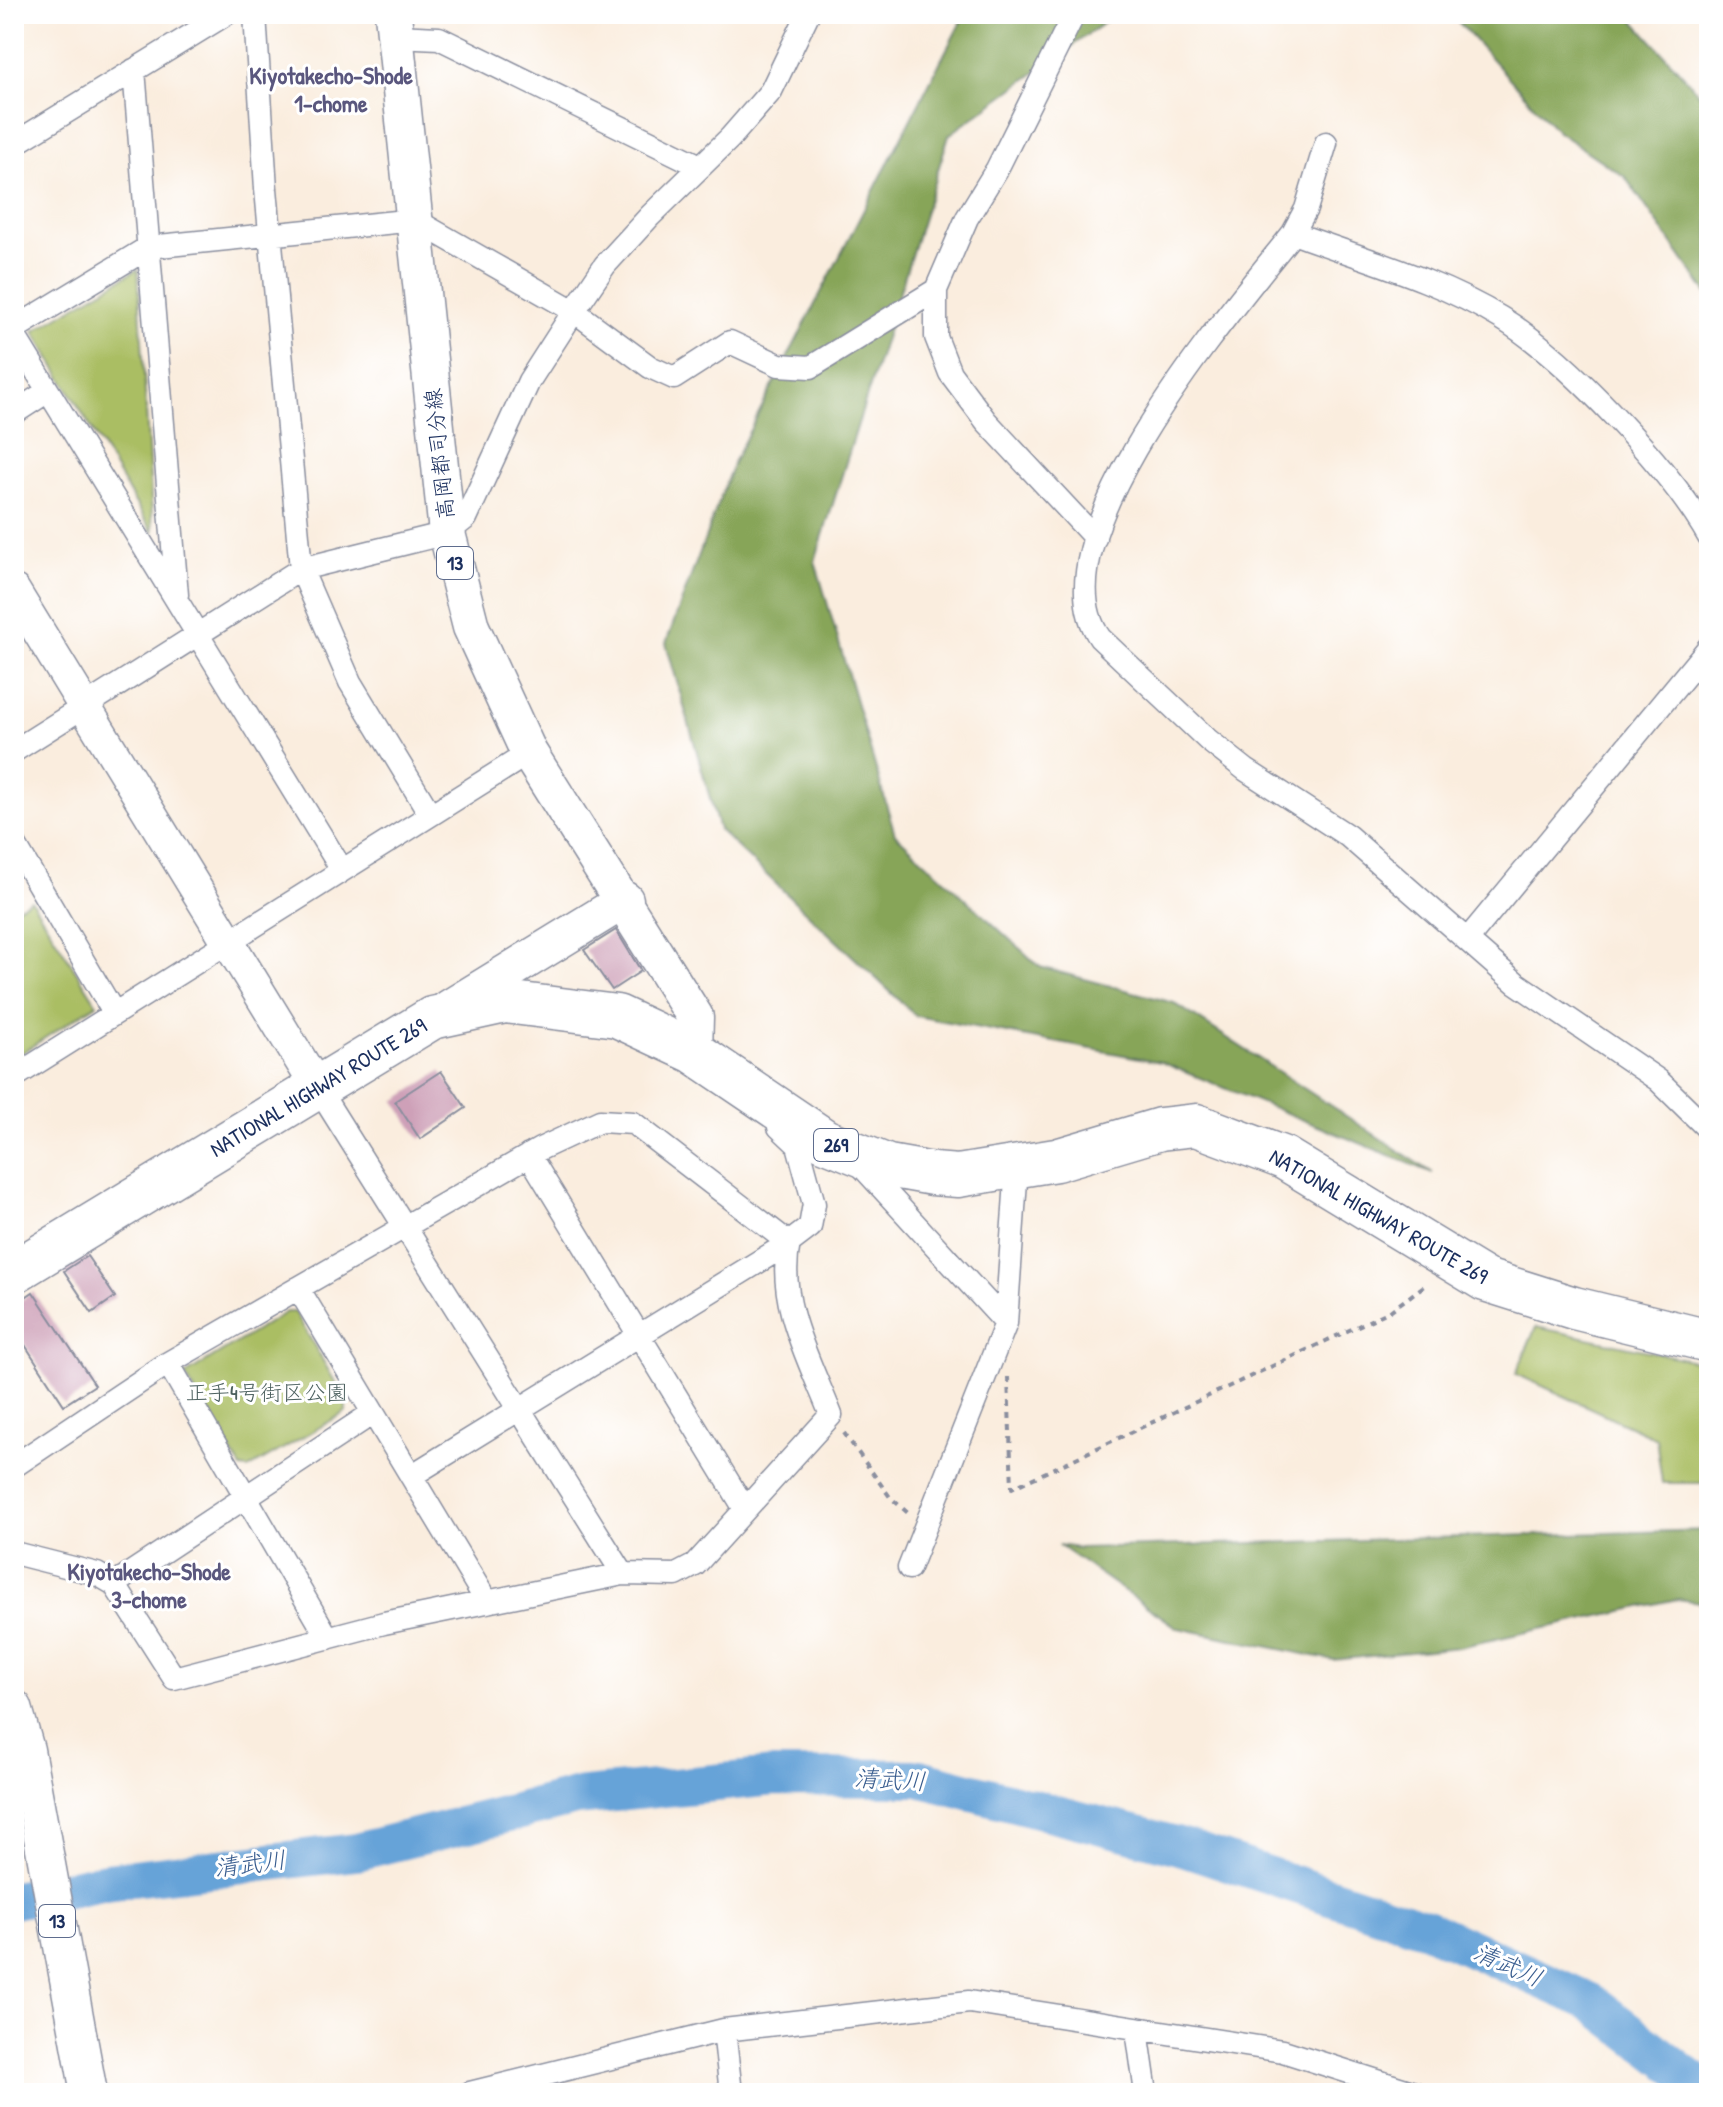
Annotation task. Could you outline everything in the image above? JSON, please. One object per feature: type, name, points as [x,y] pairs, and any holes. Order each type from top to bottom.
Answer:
[{"type":"highway","name":"NATIONAL HIGHWAY ROUTE 269","points":[[14,1272],[432,1018],[505,1002],[617,1016],[694,1052],[824,1140],[888,1166],[958,1176],[1056,1160],[1160,1129],[1196,1125],[1284,1158],[1485,1280],[1574,1308],[1709,1341]]},
{"type":"main road","name":"高岡都司分線","points":[[394,25],[447,533],[471,627],[529,753],[625,900],[695,1017],[694,1052]]},
{"type":"main road","points":[[432,1018],[625,900]]},
{"type":"main road","name":"13","points":[[14,1708],[26,1750],[89,2093]]},
{"type":"street","points":[[14,144],[226,14]]},
{"type":"street","points":[[255,14],[270,235],[301,569],[350,682],[430,814]]},
{"type":"street","points":[[14,751],[301,569],[447,533],[466,518],[529,381],[605,265],[771,91],[808,14]]},
{"type":"street","points":[[1074,14],[997,169],[967,218],[936,290],[936,337],[950,373],[986,421],[1095,538]]},
{"type":"street","points":[[394,25],[439,38],[700,166]]},
{"type":"street","points":[[134,70],[178,602]]},
{"type":"street","points":[[1326,143],[1306,209],[1293,233],[1189,366],[1129,459],[1095,538],[1084,593],[1088,621],[1100,638],[1208,740],[1246,770],[1348,836],[1516,983],[1658,1080],[1709,1130]]},
{"type":"street","points":[[342,870],[14,332],[149,247],[415,220],[574,311],[650,367],[674,378],[730,342],[779,365],[811,367],[936,290]]},
{"type":"street","points":[[1293,233],[1428,281],[1500,317],[1531,338],[1566,368],[1637,444],[1696,515],[1709,537]]},
{"type":"street","points":[[14,413],[48,391]]},
{"type":"street","points":[[14,591],[317,1087],[623,1574]]},
{"type":"street","points":[[1468,939],[1709,647]]},
{"type":"street","points":[[14,1077],[529,753]]},
{"type":"street","points":[[14,843],[24,881],[114,1013]]},
{"type":"street","points":[[411,1476],[789,1243],[810,1227],[814,1204],[798,1145],[694,1052]]},
{"type":"street","points":[[14,1466],[168,1363],[529,1155],[600,1121],[633,1123],[789,1243]]},
{"type":"street","points":[[846,1149],[1006,1323]]},
{"type":"street","points":[[529,1155],[745,1509]]},
{"type":"street","points":[[909,1568],[1006,1323],[1017,1166]]},
{"type":"street","points":[[14,1553],[97,1574],[114,1584],[174,1678],[328,1638],[623,1574],[676,1575],[695,1565],[831,1415],[789,1304],[784,1266],[789,1243]]},
{"type":"street","points":[[298,1288],[487,1602]]},
{"type":"street","points":[[168,1363],[328,1638]]},
{"type":"street","points":[[114,1584],[373,1413]]},
{"type":"street","points":[[470,2093],[724,2030],[969,2002],[1283,2051],[1415,2093]]},
{"type":"street","points":[[724,2030],[731,2093]]},
{"type":"street","points":[[1137,2030],[1146,2093]]},
{"type":"path","points":[[1007,1368],[1012,1488],[1390,1311],[1456,1262]]},
{"type":"path","points":[[831,1415],[890,1497],[925,1527]]},
{"type":"green space","points":[[965,14],[1116,14],[949,135],[815,561],[895,834],[1040,967],[1174,1003],[1433,1173],[1161,1062],[916,1016],[719,830],[666,643],[734,461]]},
{"type":"green space","points":[[1451,14],[1628,14],[1709,104],[1709,296],[1625,177],[1558,132]]},
{"type":"green space","points":[[138,269],[153,533],[34,331]]},
{"type":"green space","points":[[31,900],[97,1004],[14,1058],[14,910]]},
{"type":"green space","name":"正手4号街区公園","points":[[286,1312],[295,1312],[346,1401],[346,1412],[248,1469],[241,1468],[185,1375]]},
{"type":"green space","points":[[1536,1327],[1709,1364],[1709,1483],[1662,1483],[1656,1438],[1516,1374]]},
{"type":"green space","points":[[1709,1530],[1709,1603],[1677,1599],[1459,1647],[1333,1660],[1178,1628],[1058,1545],[1078,1548]]},
{"type":"building","points":[[616,930],[641,971],[612,990],[584,950]]},
{"type":"building","points":[[441,1071],[466,1108],[420,1139],[395,1101]]},
{"type":"building","points":[[87,1256],[115,1297],[92,1313],[64,1271]]},
{"type":"building","points":[[33,1292],[95,1385],[64,1405],[14,1328],[14,1305]]},
{"type":"waterway","name":"清武川","points":[[14,1900],[106,1881],[356,1852],[575,1797],[774,1777],[919,1778],[1183,1847],[1426,1928],[1591,2002],[1709,2092]]},
{"type":"district","name":"Kiyotakecho-Shode 1-chome","points":[[331,90]]},
{"type":"district","name":"Kiyotakecho-Shode 3-chome","points":[[149,1586]]}]
